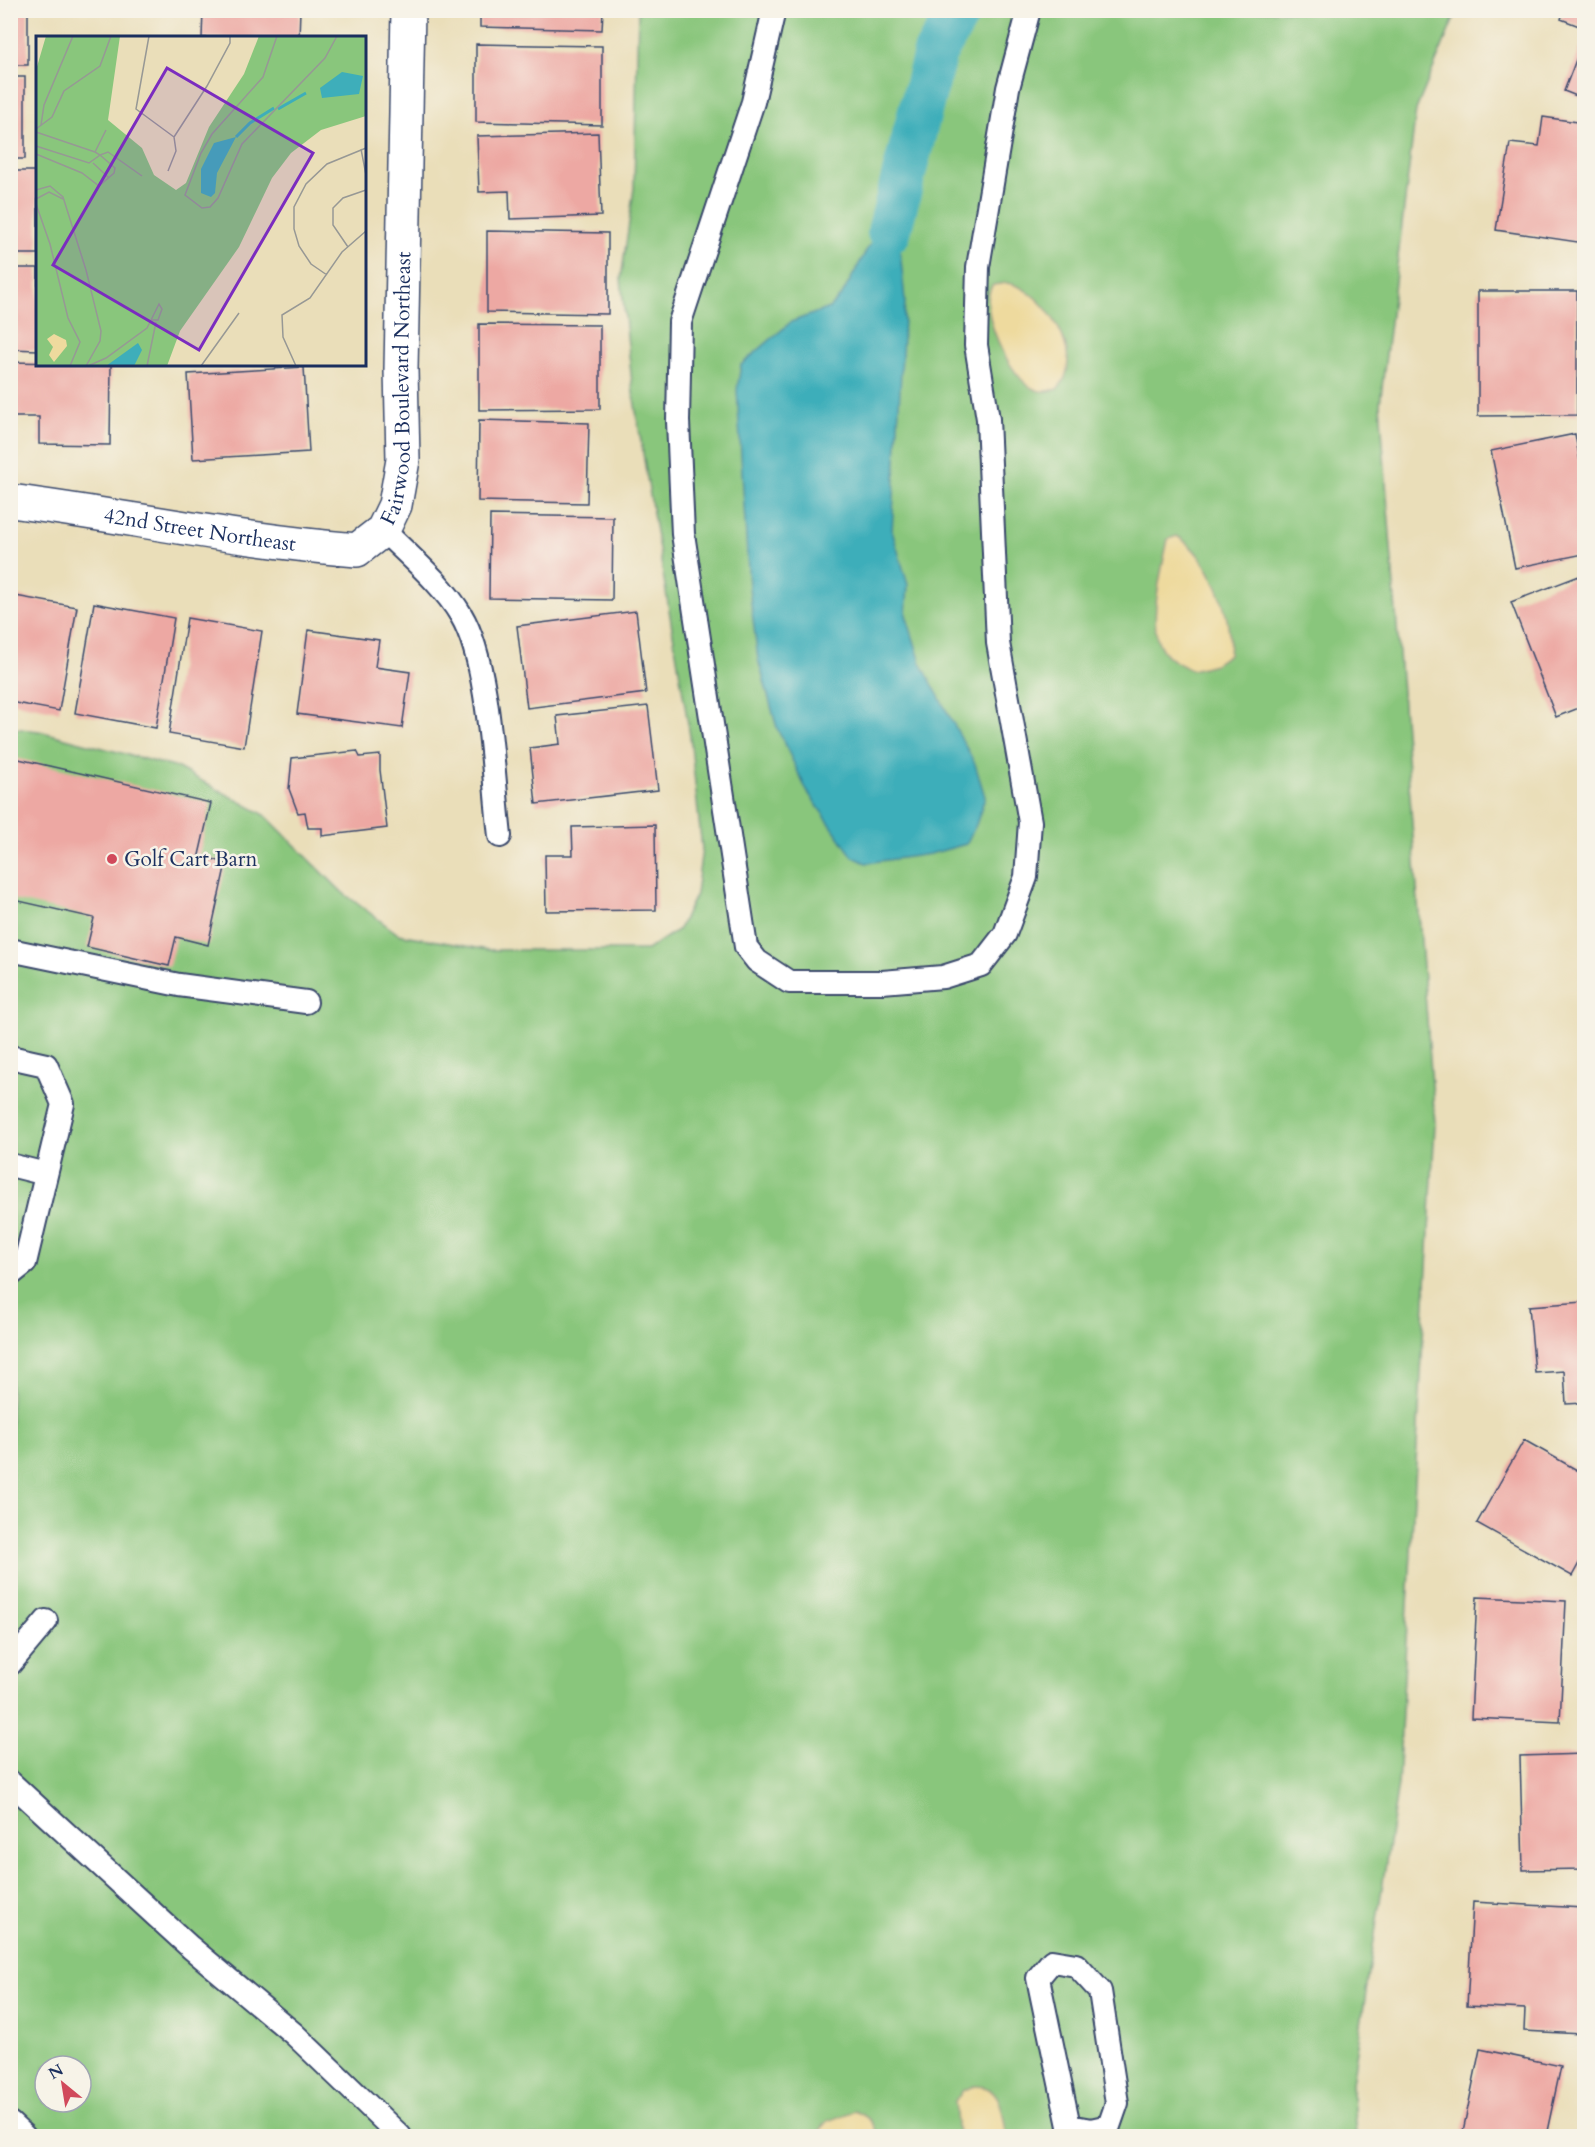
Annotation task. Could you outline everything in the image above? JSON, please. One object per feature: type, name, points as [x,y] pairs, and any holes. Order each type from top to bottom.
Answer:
[{"type":"street","name":"Fairwood Boulevard Northeast","points":[[383,530],[395,505],[403,460],[401,369],[408,10]]},
{"type":"street","name":"42nd Street Northeast","points":[[10,501],[103,513],[283,544],[357,550],[383,530]]},
{"type":"lane","points":[[774,10],[753,102],[680,322],[678,421],[683,534],[746,947],[757,961],[789,982],[882,982],[943,977],[981,965],[1005,934],[1026,877],[1030,822],[998,643],[988,419],[976,345],[978,267],[1008,88],[1029,10]]},
{"type":"lane","name":"Fairwood Boulevard Northeast","points":[[383,530],[442,590],[460,613],[472,635],[482,686],[500,836]]},
{"type":"lane","points":[[10,950],[179,985],[306,1002]]},
{"type":"lane","points":[[10,1057],[46,1065],[63,1104],[24,1263],[10,1275]]},
{"type":"lane","points":[[10,1165],[46,1174]]},
{"type":"lane","points":[[10,1664],[46,1621]]},
{"type":"lane","points":[[10,1782],[189,1947],[294,2034],[400,2136]]},
{"type":"lane","points":[[1053,1961],[1076,1965],[1100,1991],[1117,2103],[1111,2131],[1068,2131],[1038,1978],[1053,1961]]},
{"type":"lane","points":[[10,2123],[24,2136]]},
{"type":"green space","points":[[638,11],[1457,11],[1416,110],[1380,404],[1435,1124],[1398,1784],[1352,2083],[1356,2136],[11,2136],[11,728],[39,731],[178,768],[265,815],[342,892],[398,934],[488,950],[647,950],[679,929],[696,894],[702,849],[690,736],[633,393],[621,279],[634,188]]},
{"type":"sand","points":[[1007,283],[1035,297],[1058,327],[1068,360],[1066,376],[1057,389],[1040,391],[1025,383],[1015,372],[998,342],[992,325],[989,295],[993,285]]},
{"type":"sand","points":[[1177,536],[1189,545],[1209,572],[1223,605],[1230,639],[1229,654],[1215,664],[1192,670],[1165,653],[1157,639],[1155,626],[1157,595],[1168,539]]},
{"type":"sand","points":[[974,2086],[984,2087],[996,2095],[1000,2102],[1007,2136],[958,2136],[955,2102],[963,2090]]},
{"type":"sand","points":[[855,2111],[870,2120],[877,2136],[815,2136],[828,2121]]},
{"type":"water","points":[[889,232],[899,240],[905,301],[892,531],[908,585],[906,615],[921,663],[975,764],[985,797],[976,825],[966,844],[930,854],[866,863],[853,857],[807,791],[777,728],[758,659],[749,587],[737,390],[741,365],[791,322],[829,308],[842,295],[869,246],[878,237]]},
{"type":"building","points":[[10,10],[28,10],[28,65],[10,65]]},
{"type":"building","points":[[203,10],[300,10],[299,36],[202,36]]},
{"type":"building","points":[[480,10],[603,10],[602,30],[480,27]]},
{"type":"building","points":[[1564,10],[1584,10],[1584,28],[1561,19]]},
{"type":"building","points":[[1584,39],[1584,99],[1564,91]]},
{"type":"building","points":[[476,44],[602,46],[602,125],[476,122]]},
{"type":"building","points":[[10,77],[25,77],[25,159],[10,159]]},
{"type":"building","points":[[1543,117],[1584,123],[1584,243],[1496,230],[1510,143],[1539,146]]},
{"type":"building","points":[[598,133],[601,216],[510,219],[509,191],[479,192],[477,136]]},
{"type":"building","points":[[10,171],[36,171],[36,254],[10,254]]},
{"type":"building","points":[[487,231],[608,233],[608,314],[487,312]]},
{"type":"building","points":[[10,268],[36,268],[36,350],[10,349]]},
{"type":"building","points":[[1478,291],[1577,291],[1577,415],[1478,416]]},
{"type":"building","points":[[479,324],[600,325],[600,409],[479,410]]},
{"type":"building","points":[[10,362],[36,363],[36,366],[111,366],[110,445],[39,444],[39,417],[10,417]]},
{"type":"building","points":[[304,367],[309,452],[193,459],[188,374]]},
{"type":"building","points":[[479,420],[589,423],[587,503],[478,501]]},
{"type":"building","points":[[1575,434],[1584,484],[1584,554],[1515,568],[1491,451]]},
{"type":"building","points":[[490,515],[613,517],[612,600],[489,598]]},
{"type":"building","points":[[1584,574],[1584,706],[1556,717],[1511,602]]},
{"type":"building","points":[[10,595],[77,607],[59,711],[10,702]]},
{"type":"building","points":[[94,603],[174,618],[156,728],[75,713]]},
{"type":"building","points":[[636,611],[646,693],[527,708],[517,626]]},
{"type":"building","points":[[187,618],[262,631],[244,747],[169,734]]},
{"type":"building","points":[[308,630],[379,640],[375,667],[410,672],[402,728],[297,714]]},
{"type":"building","points":[[648,706],[658,790],[536,804],[530,748],[560,744],[557,716]]},
{"type":"building","points":[[357,751],[360,757],[380,755],[387,828],[322,836],[322,828],[308,828],[305,812],[298,813],[289,789],[292,758]]},
{"type":"building","name":"Golf Cart Barn","points":[[10,757],[211,803],[199,855],[226,863],[208,945],[176,937],[169,966],[87,947],[94,918],[10,899]]},
{"type":"building","points":[[655,825],[656,910],[546,911],[545,855],[573,855],[572,827]]},
{"type":"building","points":[[1584,1302],[1584,1403],[1566,1404],[1564,1371],[1535,1373],[1529,1306]]},
{"type":"building","points":[[1524,1440],[1584,1474],[1584,1499],[1580,1508],[1584,1511],[1584,1554],[1572,1576],[1477,1523]]},
{"type":"building","points":[[1477,1597],[1566,1601],[1560,1722],[1471,1718]]},
{"type":"building","points":[[1584,1754],[1584,1869],[1523,1870],[1520,1756]]},
{"type":"building","points":[[1473,1902],[1584,1908],[1581,2034],[1524,2031],[1525,2009],[1467,2006]]},
{"type":"building","points":[[1480,2049],[1561,2066],[1546,2136],[1462,2136]]},
{"type":"waterway","points":[[889,232],[935,53],[960,10]]},
{"type":"place","name":"Golf Cart Barn","points":[[112,859]]}]
